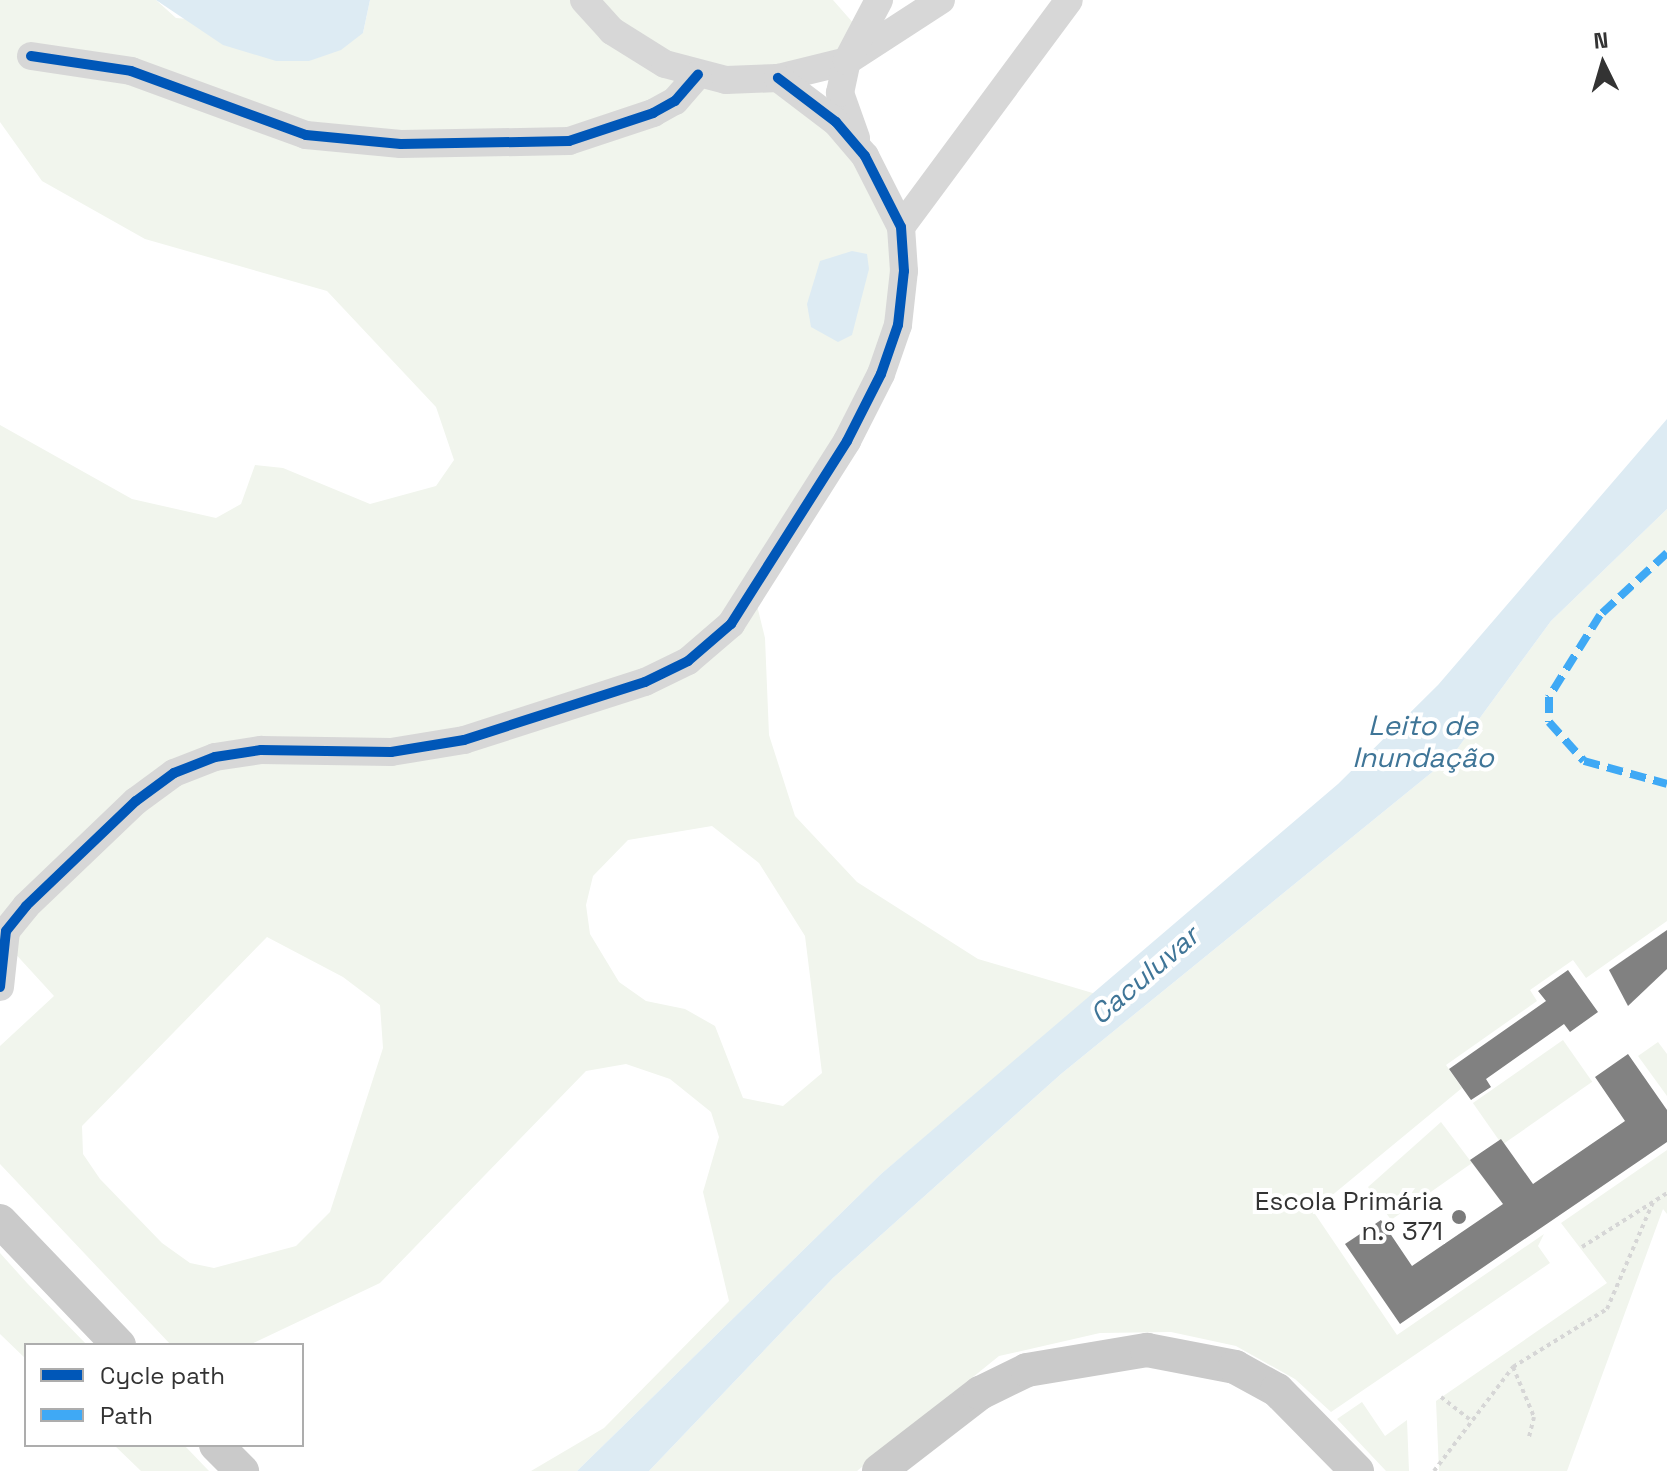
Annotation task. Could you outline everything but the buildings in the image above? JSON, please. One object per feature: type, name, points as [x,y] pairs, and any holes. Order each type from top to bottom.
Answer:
[{"type":"main road","points":[[0,1221],[117,1343]]},
{"type":"main road","points":[[879,1471],[980,1393],[1027,1370],[1147,1350],[1235,1367],[1277,1390],[1357,1471]]},
{"type":"main road","points":[[218,1447],[242,1471]]},
{"type":"street","points":[[584,0],[612,31],[665,64],[698,75],[778,78],[847,61],[941,0]]},
{"type":"street","points":[[0,987],[6,931],[26,906],[136,801],[174,773],[215,757],[261,750],[391,752],[464,740],[645,682],[688,661],[731,624],[847,441],[881,374],[898,325],[901,227],[865,156],[840,93],[847,61],[879,0]]},
{"type":"street","points":[[901,227],[1069,0]]},
{"type":"street","points":[[31,56],[131,71],[306,135],[401,144],[569,141],[653,113],[675,101],[698,75]]},
{"type":"street","points":[[778,78],[836,122],[865,156]]},
{"type":"path","points":[[1582,1247],[1667,1193]]},
{"type":"path","points":[[1434,1471],[1513,1367],[1607,1309],[1653,1202]]},
{"type":"path","points":[[1513,1367],[1534,1417],[1529,1437]]},
{"type":"path","points":[[1441,1397],[1472,1421]]},
{"type":"shaded area","points":[[0,0],[156,0],[176,18],[363,33],[370,0],[833,0],[862,33],[847,61],[780,78],[891,197],[898,325],[753,589],[765,638],[769,735],[795,816],[857,882],[978,959],[1096,994],[881,1174],[577,1471],[531,1471],[604,1428],[729,1301],[703,1192],[719,1137],[711,1112],[670,1079],[626,1064],[586,1071],[380,1283],[253,1343],[169,1343],[0,1164],[0,1046],[54,996],[0,937],[0,425],[132,499],[216,518],[241,504],[255,465],[283,468],[370,504],[436,486],[454,460],[436,407],[327,291],[145,239],[42,181],[0,122]],"holes":[[[712,826],[759,863],[805,936],[822,1073],[783,1106],[743,1098],[715,1026],[685,1009],[646,1001],[619,982],[590,934],[586,905],[593,876],[628,840]],[[267,937],[343,977],[380,1005],[383,1048],[330,1212],[296,1246],[214,1268],[190,1263],[162,1243],[100,1179],[83,1154],[82,1126]]]},
{"type":"shaded area","points":[[1667,509],[1667,921],[1586,978],[1573,960],[1530,990],[1537,1001],[1446,1065],[1462,1088],[1313,1211],[1397,1335],[1544,1234],[1538,1246],[1550,1263],[1331,1412],[1295,1379],[1236,1346],[1171,1332],[1100,1333],[999,1356],[857,1471],[649,1471],[833,1278],[1061,1074],[1452,756],[1551,621]]},
{"type":"shaded area","points":[[1563,1040],[1592,1082],[1502,1145],[1473,1103]]},
{"type":"shaded area","points":[[1658,1042],[1667,1054],[1667,1096],[1638,1056]]},
{"type":"shaded area","points":[[1441,1122],[1472,1163],[1391,1220],[1368,1187]]},
{"type":"shaded area","points":[[1667,1150],[1667,1214],[1663,1209],[1567,1471],[1439,1471],[1436,1401],[1607,1283],[1561,1223]]},
{"type":"shaded area","points":[[0,1253],[85,1343],[24,1343],[24,1357],[0,1334]]},
{"type":"shaded area","points":[[1362,1402],[1385,1436],[1407,1420],[1409,1471],[1386,1471],[1337,1419]]},
{"type":"shaded area","points":[[116,1447],[186,1447],[209,1471],[141,1471]]},
{"type":"water","points":[[156,0],[370,0],[363,33],[341,50],[309,61],[276,61],[223,45]]},
{"type":"water","points":[[852,251],[867,254],[869,269],[852,335],[838,342],[811,327],[807,304],[820,261]]},
{"type":"water","name":"Leito de Inundação","points":[[1667,419],[1667,509],[1551,621],[1452,756],[1061,1074],[833,1278],[649,1471],[577,1471],[881,1174],[1338,784],[1438,685]]},
{"type":"marked path","points":[[1667,553],[1600,615],[1549,697],[1549,722],[1584,761],[1667,784]]},
{"type":"cycle path","points":[[31,56],[131,71],[306,135],[401,144],[569,141],[653,113],[675,101],[698,75]]},
{"type":"cycle path","points":[[0,987],[6,931],[26,906],[136,801],[174,773],[215,757],[261,750],[391,752],[464,740],[645,682],[688,661],[731,624],[847,441],[881,374],[898,325],[904,271],[901,227],[865,156],[836,122],[778,78]]},
{"type":"place","name":"Escola Primária n.º 371","points":[[1459,1217]]},
{"type":"water label","name":"Caculuvar","points":[[1144,975]]}]
